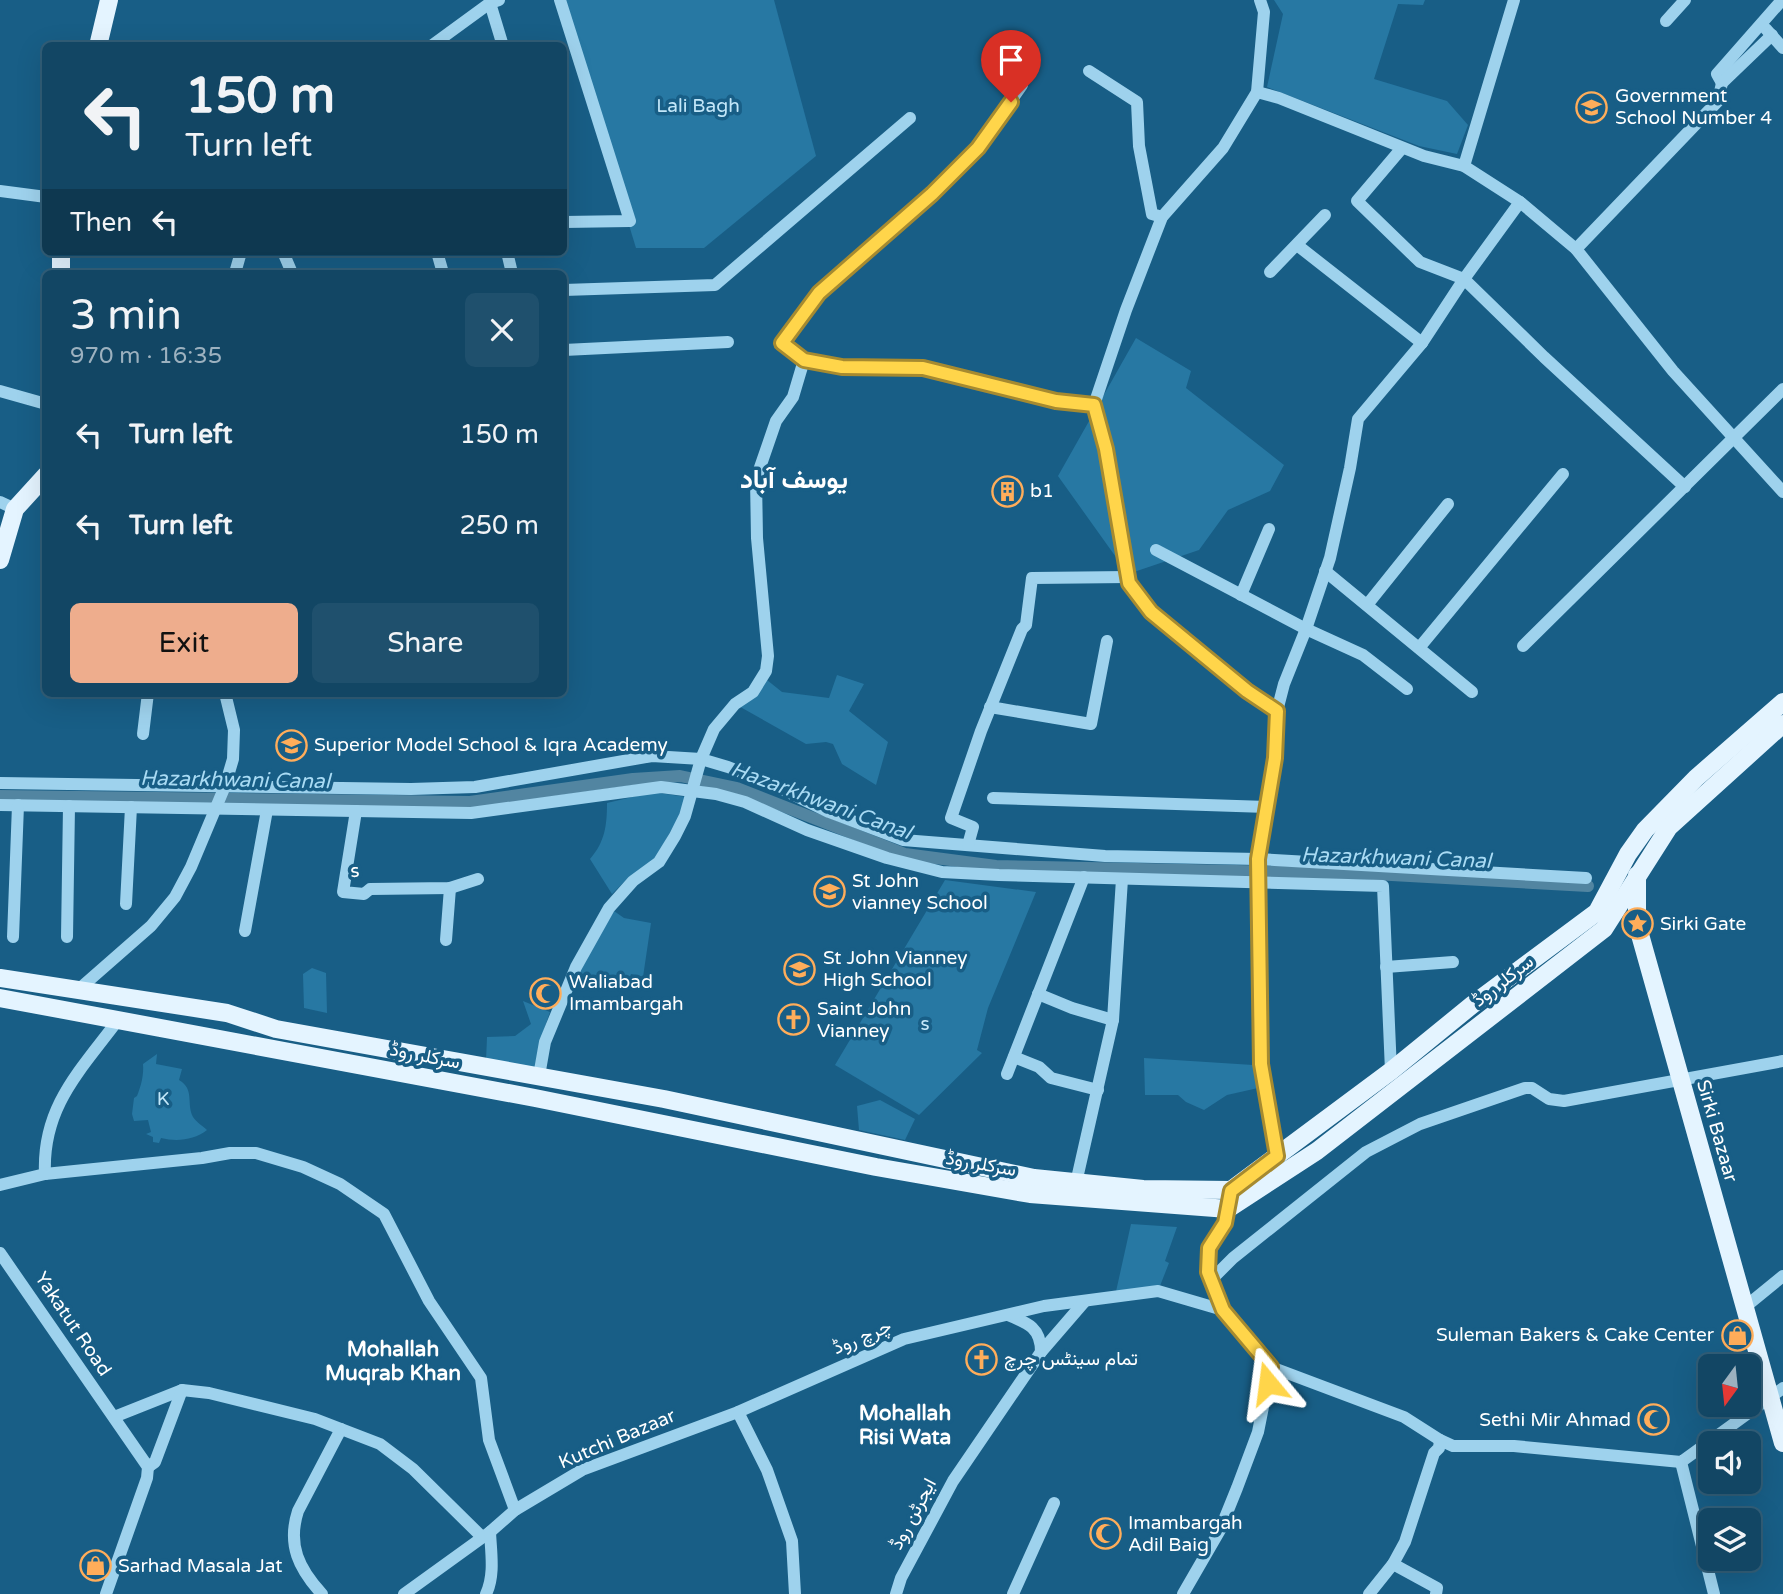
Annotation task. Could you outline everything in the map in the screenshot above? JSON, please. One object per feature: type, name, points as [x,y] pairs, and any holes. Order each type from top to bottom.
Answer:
[{"type":"main road","points":[[99,42],[109,0]]},
{"type":"main road","points":[[0,560],[8,506],[42,478]]},
{"type":"main road","points":[[1629,872],[1645,830],[1696,778],[1783,702]]},
{"type":"main road","name":"سرکلر روڈ","points":[[0,998],[1030,1194],[1228,1209],[1317,1151],[1604,929],[1603,916],[1629,872],[1669,827],[1783,724]]},
{"type":"main road","points":[[1696,778],[1708,793]]},
{"type":"main road","name":"Sirki Bazaar","points":[[1629,872],[1637,924],[1745,1307],[1777,1393],[1783,1443]]},
{"type":"main road","points":[[0,978],[227,1013],[276,1029],[664,1099],[1034,1178],[1143,1189],[1231,1191],[1391,1071],[1472,1004],[1603,916]]},
{"type":"main road","points":[[56,1008],[78,990]]},
{"type":"main road","points":[[536,1098],[539,1076]]},
{"type":"main road","points":[[1228,1209],[1231,1191]]},
{"type":"street","points":[[560,0],[630,221],[567,222]]},
{"type":"street","points":[[1260,0],[1264,12],[1257,92],[1223,148],[1161,217],[1094,405],[1106,449],[1129,583],[1151,612],[1247,691],[1277,711]]},
{"type":"street","points":[[1464,166],[1514,0]]},
{"type":"street","points":[[1666,21],[1685,0]]},
{"type":"street","points":[[1722,83],[1717,74],[1782,0]]},
{"type":"street","points":[[440,42],[495,2],[502,42]]},
{"type":"street","points":[[1762,23],[1783,48]]},
{"type":"street","points":[[1576,249],[1718,101],[1722,83],[1772,35]]},
{"type":"street","points":[[1089,71],[1137,102],[1139,146],[1152,214],[1161,217]]},
{"type":"street","points":[[1022,85],[978,148],[932,194],[819,293],[782,343],[804,360],[842,367],[923,368],[1056,401],[1094,405]]},
{"type":"street","points":[[1257,92],[1279,98],[1424,156],[1464,166],[1520,202],[1576,249],[1673,371],[1780,483]]},
{"type":"street","points":[[567,290],[715,285],[910,118]]},
{"type":"street","points":[[1402,148],[1357,201],[1420,262],[1464,279],[1685,487]]},
{"type":"street","points":[[0,191],[42,196]]},
{"type":"street","points":[[1277,1156],[1261,1064],[1258,859],[1275,758],[1277,711],[1284,684],[1325,571],[1350,468],[1358,419],[1422,343],[1520,202]]},
{"type":"street","points":[[1270,272],[1325,215]]},
{"type":"street","points":[[1297,245],[1422,343]]},
{"type":"street","points":[[567,350],[728,342]]},
{"type":"street","points":[[539,1076],[545,1042],[576,967],[609,908],[633,881],[659,862],[685,816],[701,759],[714,729],[735,704],[753,692],[766,671],[768,656],[757,538],[756,479],[776,421],[793,397],[804,360]]},
{"type":"street","points":[[1523,646],[1783,389]]},
{"type":"street","points":[[0,391],[42,403]]},
{"type":"street","points":[[1419,648],[1563,474]]},
{"type":"street","points":[[1367,606],[1448,504]]},
{"type":"street","points":[[1241,595],[1269,529]]},
{"type":"street","points":[[1156,550],[1306,629],[1363,655],[1407,689]]},
{"type":"street","points":[[1325,571],[1472,692]]},
{"type":"street","points":[[968,845],[973,827],[951,818],[990,708],[1026,625],[1032,578],[1128,577]]},
{"type":"street","points":[[990,708],[1091,724],[1107,641]]},
{"type":"street","points":[[143,734],[148,697]]},
{"type":"street","points":[[78,990],[151,926],[175,897],[191,867],[225,786],[233,759],[234,730],[226,697]]},
{"type":"street","points":[[0,783],[411,789],[469,787],[652,755],[701,759],[729,767],[778,787],[829,813],[902,840],[1105,856],[1258,859],[1586,878]]},
{"type":"street","points":[[0,805],[471,813],[661,787],[693,790],[745,802],[807,830],[887,858],[942,872],[1383,886],[1391,1071]]},
{"type":"street","points":[[993,798],[1266,807]]},
{"type":"street","points":[[13,937],[18,805]]},
{"type":"street","points":[[67,937],[69,806]]},
{"type":"street","points":[[126,904],[131,807]]},
{"type":"street","points":[[245,931],[267,810]]},
{"type":"street","name":"s","points":[[356,811],[343,891],[364,894],[370,889],[450,888],[478,880]]},
{"type":"street","points":[[1007,1074],[1084,877]]},
{"type":"street","points":[[1076,1183],[1113,1020],[1122,879]]},
{"type":"street","points":[[446,940],[450,888]]},
{"type":"street","points":[[1386,967],[1453,962]]},
{"type":"street","points":[[1038,994],[1113,1020]]},
{"type":"street","points":[[45,1174],[44,1151],[54,1113],[69,1087],[118,1020]]},
{"type":"street","points":[[1014,1057],[1039,1067],[1051,1078],[1098,1090]]},
{"type":"street","points":[[1211,1280],[1233,1258],[1366,1152],[1420,1124],[1525,1088],[1532,1088],[1549,1099],[1564,1101],[1783,1061]]},
{"type":"street","points":[[0,1185],[45,1174],[230,1153],[256,1153],[303,1167],[340,1184],[384,1214],[429,1301],[481,1378],[489,1440],[516,1510]]},
{"type":"street","points":[[1228,1209],[1225,1223],[1209,1248],[1208,1272],[1223,1310],[1271,1367],[1404,1417],[1454,1446],[1514,1446],[1681,1462],[1777,1393]]},
{"type":"street","name":"Yakatut Road","points":[[0,1253],[148,1467]]},
{"type":"street","points":[[1745,1307],[1783,1276]]},
{"type":"street","name":"چرچ روڈ","points":[[738,1412],[904,1339],[1044,1306],[1158,1290],[1223,1310]]},
{"type":"street","points":[[1041,1352],[1085,1301]]},
{"type":"street","points":[[1008,1315],[1029,1323],[1035,1329],[1041,1342],[1041,1352]]},
{"type":"street","name":"ایجرٹن روڈ","points":[[896,1594],[901,1578],[953,1481],[1041,1352]]},
{"type":"street","points":[[1184,1594],[1220,1530],[1237,1488],[1258,1432],[1271,1367]]},
{"type":"street","points":[[114,1417],[182,1390],[264,1405],[314,1419],[380,1444],[413,1469],[486,1535],[492,1570],[491,1584],[486,1594]]},
{"type":"street","points":[[106,1594],[147,1478],[148,1467],[155,1462],[182,1390]]},
{"type":"street","points":[[738,1412],[767,1470],[792,1541],[795,1594]]},
{"type":"street","name":"Kutchi Bazaar","points":[[404,1594],[516,1510],[582,1470],[738,1412]]},
{"type":"street","points":[[322,1594],[301,1567],[293,1539],[294,1524],[298,1511],[341,1429]]},
{"type":"street","points":[[1369,1594],[1393,1564],[1405,1542],[1440,1440]]},
{"type":"street","points":[[1681,1462],[1714,1594]]},
{"type":"street","points":[[1013,1594],[1054,1503]]},
{"type":"street","points":[[1393,1564],[1437,1588],[1436,1594]]},
{"type":"green space","name":"Lali Bagh","points":[[560,0],[774,0],[816,156],[704,248],[636,248]]},
{"type":"green space","points":[[1274,0],[1425,0],[1423,5],[1398,4],[1374,79],[1447,101],[1468,125],[1457,154],[1419,146],[1267,87],[1283,14]]},
{"type":"green space","points":[[1136,338],[1191,371],[1186,388],[1284,465],[1270,491],[1228,510],[1199,550],[1128,574],[1058,476]]},
{"type":"green space","points":[[837,675],[864,684],[849,711],[888,742],[876,785],[842,764],[833,744],[806,744],[735,704],[762,676],[782,692],[829,698]]},
{"type":"green space","points":[[653,792],[686,797],[681,813],[655,859],[629,877],[612,894],[590,859],[604,833],[607,803]]},
{"type":"green space","name":"s","points":[[945,880],[1036,892],[988,1008],[977,1050],[982,1053],[919,1115],[835,1065]]},
{"type":"green space","points":[[614,911],[624,918],[651,923],[643,977],[631,974],[629,981],[578,975],[584,957]]},
{"type":"green space","points":[[312,968],[326,973],[327,1013],[304,1008],[303,974]]},
{"type":"green space","points":[[523,1001],[550,1012],[534,1071],[486,1061],[487,1037],[515,1036],[531,1024]]},
{"type":"green space","name":"K","points":[[157,1054],[156,1064],[182,1069],[179,1080],[189,1092],[193,1117],[207,1130],[197,1136],[173,1140],[161,1138],[159,1143],[153,1142],[153,1137],[146,1134],[151,1132],[148,1120],[134,1121],[134,1098],[141,1084],[143,1064]]},
{"type":"green space","points":[[1144,1058],[1253,1065],[1258,1088],[1227,1095],[1204,1110],[1178,1095],[1145,1095]]},
{"type":"green space","points":[[880,1100],[915,1119],[905,1140],[859,1130],[857,1106]]},
{"type":"green space","points":[[1131,1224],[1177,1227],[1165,1261],[1169,1263],[1158,1291],[1115,1296]]},
{"type":"waterway","name":"Hazarkhwani Canal","points":[[0,796],[470,802],[633,779],[680,776],[737,788],[905,854],[996,866],[1374,874],[1588,886]]},
{"type":"place","name":"Government School Number 4","points":[[1592,107]]},
{"type":"place","name":"b1","points":[[1007,491]]},
{"type":"place","name":"Superior Model School & Iqra Academy","points":[[291,745]]},
{"type":"place","name":"St John vianney School","points":[[829,892]]},
{"type":"place","name":"Sirki Gate","points":[[1637,924]]},
{"type":"place","name":"St John Vianney High School","points":[[800,969]]},
{"type":"place","name":"Waliabad Imambargah","points":[[546,993]]},
{"type":"place","name":"Saint John Vianney","points":[[794,1020]]},
{"type":"place","name":"Suleman Bakers & Cake Center","points":[[1737,1335]]},
{"type":"place","name":"تمام سینٹس چرچ","points":[[981,1359]]},
{"type":"place","name":"Sethi Mir Ahmad","points":[[1654,1420]]},
{"type":"place","name":"Imambargah Adil Baig","points":[[1105,1534]]},
{"type":"place","name":"Sarhad Masala Jat","points":[[95,1566]]},
{"type":"district","name":"یوسف آباد","points":[[794,479]]},
{"type":"district","name":"Mohallah Muqrab Khan","points":[[393,1361]]},
{"type":"district","name":"Mohallah Risi Wata","points":[[905,1425]]},
{"type":"route","points":[[1011,102],[978,148],[932,194],[819,293],[782,343],[804,360],[842,367],[923,368],[1056,401],[1094,405],[1106,449],[1129,583],[1151,612],[1247,691],[1277,711],[1275,758],[1258,859],[1261,1064],[1277,1156],[1231,1191],[1225,1223],[1209,1248],[1208,1272],[1223,1310],[1271,1367],[1268,1383]]}]
